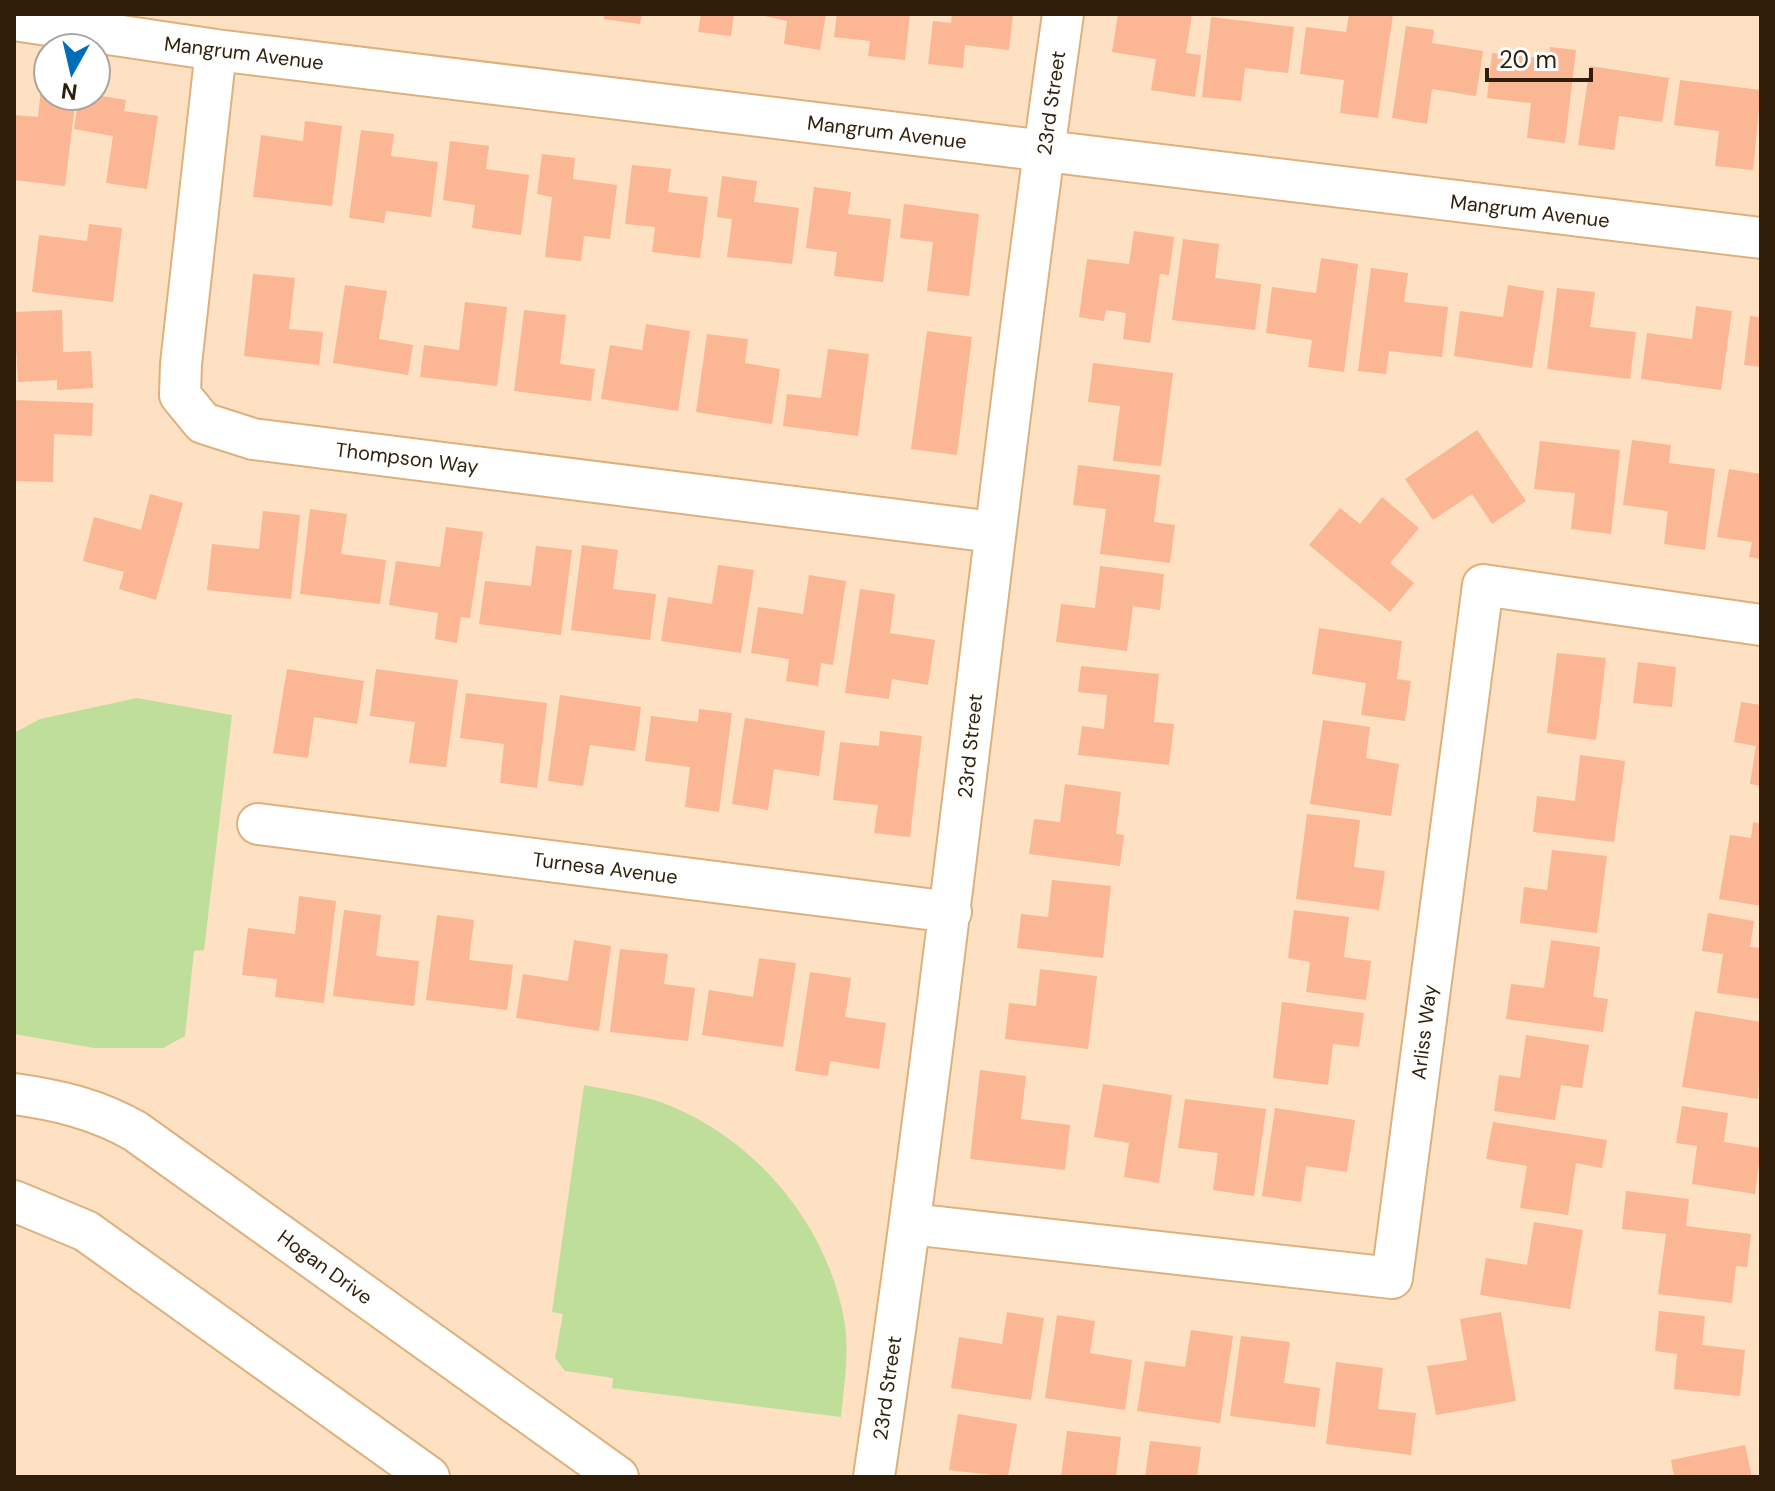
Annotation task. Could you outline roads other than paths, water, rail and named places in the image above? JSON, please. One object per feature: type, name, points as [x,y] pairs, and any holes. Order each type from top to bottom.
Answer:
[{"type":"street","name":"23rd Street","points":[[874,1477],[911,1224],[951,912],[993,532],[1063,14]]},
{"type":"street","name":"Mangrum Avenue","points":[[14,20],[216,50],[1761,238]]},
{"type":"street","name":"Thompson Way","points":[[216,50],[181,364],[180,395],[203,423],[253,439],[993,532]]},
{"type":"street","name":"Arliss Way","points":[[911,1224],[1392,1278],[1483,585],[1761,625]]},
{"type":"street","name":"Turnesa Avenue","points":[[258,824],[951,912]]},
{"type":"street","name":"Hogan Drive","points":[[14,1094],[66,1101],[111,1117],[135,1131],[618,1477]]},
{"type":"street","points":[[14,1201],[86,1231],[429,1477]]}]
